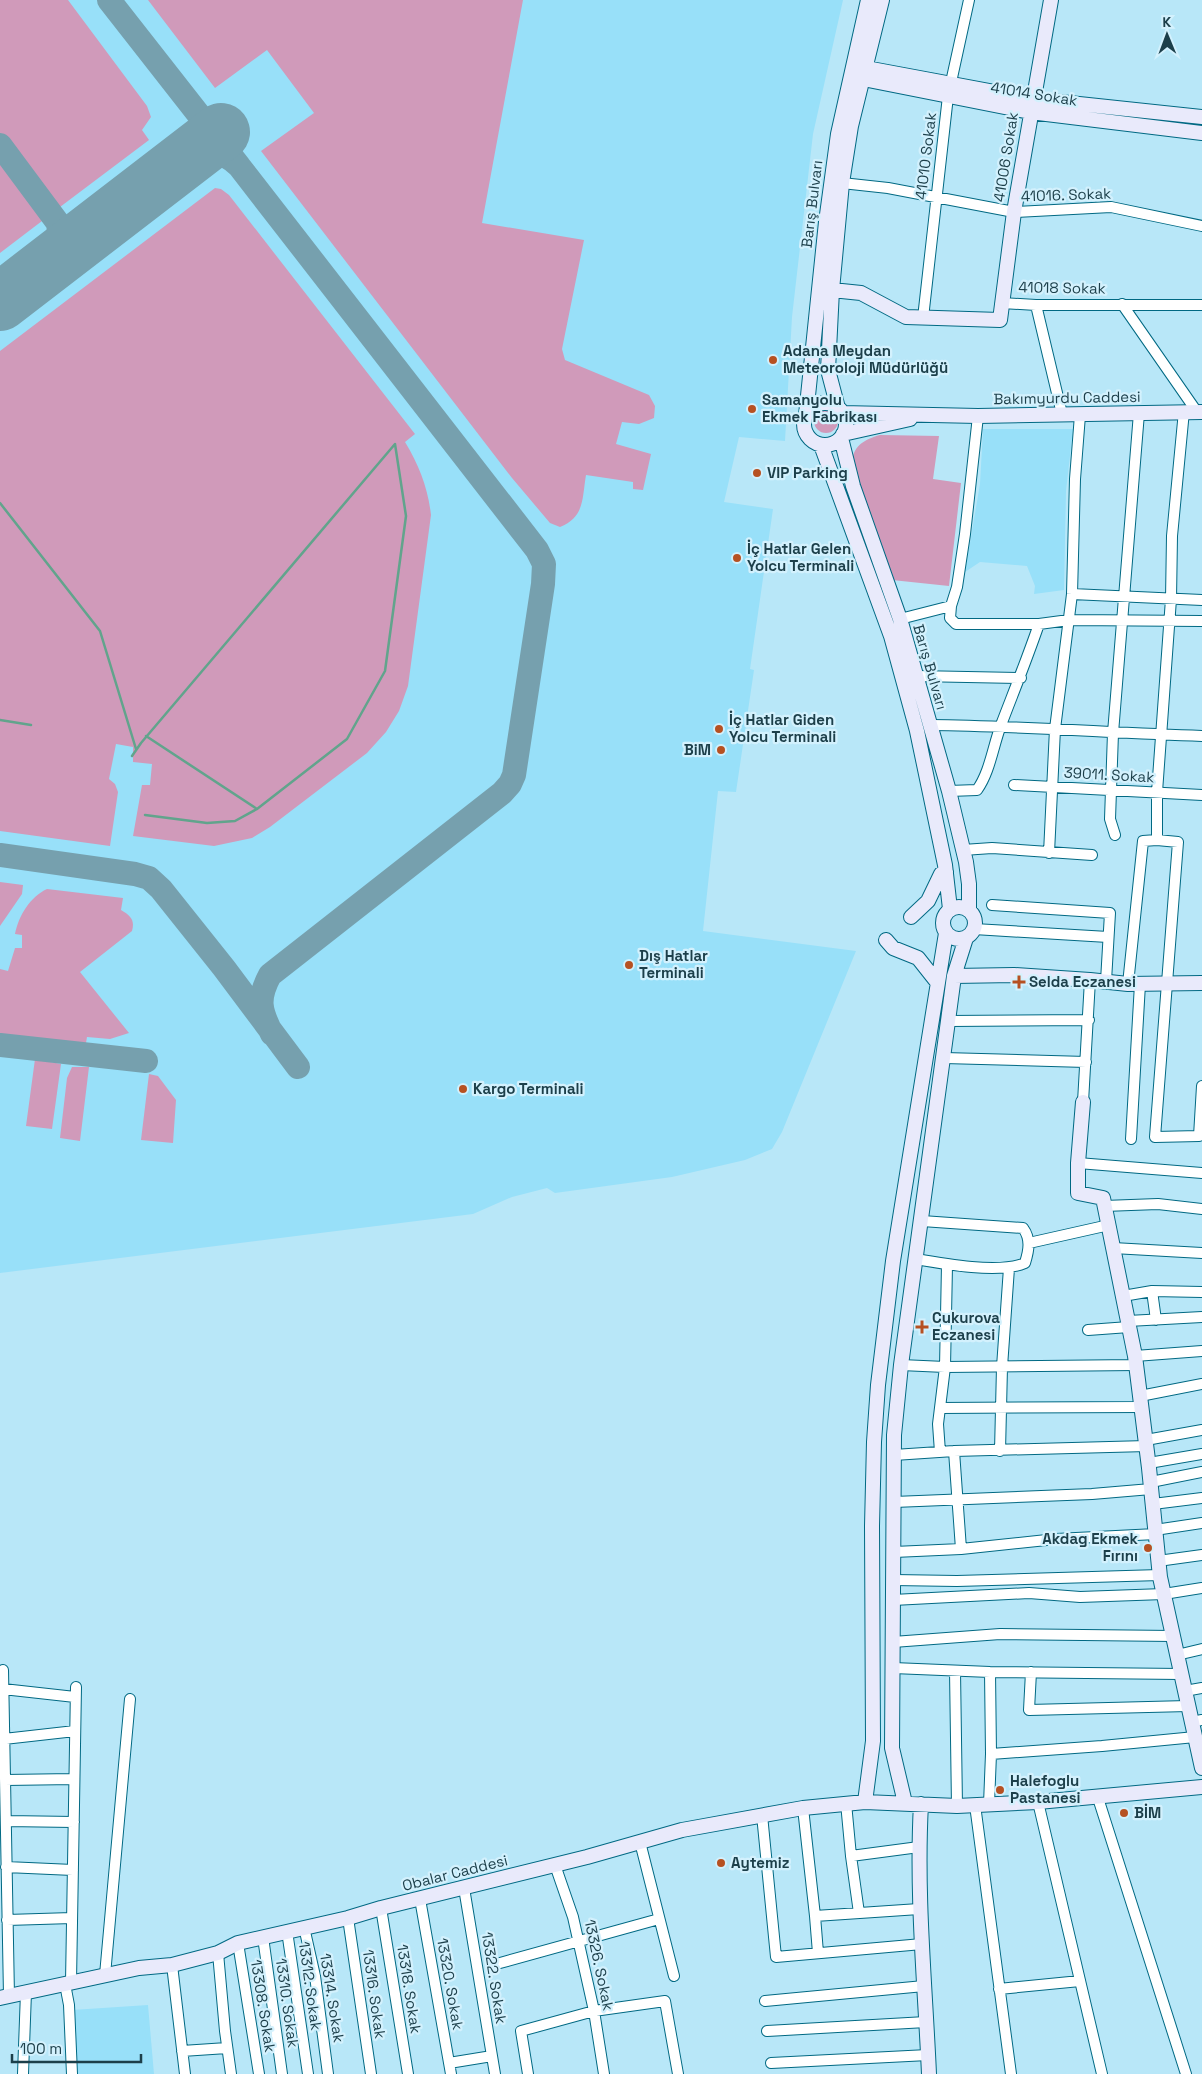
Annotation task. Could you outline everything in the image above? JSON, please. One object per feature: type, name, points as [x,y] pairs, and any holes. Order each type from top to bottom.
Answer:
[{"type":"main road","name":"Barış Bulvarı","points":[[868,0],[861,73],[842,183],[832,222],[832,290],[828,370],[840,411],[845,420],[842,436],[853,486],[900,619],[949,791],[969,884],[969,910]]},
{"type":"main road","name":"Barış Bulvarı","points":[[882,0],[861,73],[838,134],[832,222],[804,432],[810,440],[821,445],[891,636],[917,731],[946,872],[950,909]]},
{"type":"main road","name":"41006 Sokak","points":[[923,318],[1000,320],[1014,212],[1051,0]]},
{"type":"main road","name":"41014 Sokak","points":[[861,73],[1031,106],[1202,132]]},
{"type":"main road","name":"41014 Sokak","points":[[1031,106],[1202,117]]},
{"type":"main road","points":[[832,290],[861,293],[906,317],[923,318]]},
{"type":"main road","points":[[806,415],[809,410],[820,404],[832,405],[840,411]]},
{"type":"main road","name":"Bakımyurdu Caddesi","points":[[840,411],[978,416],[1194,412]]},
{"type":"main road","name":"Bakımyurdu Caddesi","points":[[842,436],[933,414]]},
{"type":"main road","points":[[821,445],[832,444],[842,436]]},
{"type":"main road","points":[[911,917],[926,904],[934,892],[941,874],[946,872]]},
{"type":"main road","points":[[905,1803],[892,1748],[894,1455],[901,1365],[954,976],[970,933],[975,919],[969,910],[960,906],[950,909],[943,920],[943,927],[946,933],[955,939],[970,933]]},
{"type":"main road","points":[[865,1802],[873,1741],[872,1526],[874,1442],[878,1385],[893,1262],[946,933]]},
{"type":"main road","points":[[886,940],[893,948],[918,958],[937,982]]},
{"type":"main road","points":[[954,976],[1014,975],[1134,984],[1202,983]]},
{"type":"main road","points":[[1083,1102],[1078,1163],[1078,1194],[1103,1198],[1114,1248],[1136,1361],[1149,1463],[1159,1568],[1188,1706],[1197,1721],[1195,1737],[1202,1768]]},
{"type":"main road","name":"Obalar Caddesi","points":[[4,1997],[139,1968],[172,1965],[218,1953],[238,1943],[348,1918],[682,1830],[762,1814],[846,1803],[905,1803],[957,1806],[1098,1798],[1202,1787]]},
{"type":"main road","points":[[922,1804],[919,1847],[919,1908],[929,2074]]},
{"type":"street","name":"41010 Sokak","points":[[923,318],[949,90],[969,0]]},
{"type":"street","name":"41016. Sokak","points":[[842,183],[888,188],[1014,212],[1111,207],[1202,226]]},
{"type":"street","name":"41018 Sokak","points":[[1002,303],[1036,305],[1202,305]]},
{"type":"street","points":[[1122,304],[1194,412],[1172,536],[1171,599],[1157,792],[1157,840]]},
{"type":"street","points":[[1036,305],[1062,414]]},
{"type":"street","points":[[1115,835],[1110,819],[1113,733],[1139,414]]},
{"type":"street","points":[[1049,853],[1055,729],[1072,594],[1075,479],[1080,415]]},
{"type":"street","points":[[978,416],[957,587],[950,606],[950,618],[956,624],[1039,624],[1069,620],[1202,621]]},
{"type":"street","points":[[1072,594],[1202,600]]},
{"type":"street","points":[[900,619],[950,606]]},
{"type":"street","points":[[949,791],[976,790],[983,781],[1001,726],[1021,678],[1039,624]]},
{"type":"street","points":[[916,676],[1021,678]]},
{"type":"street","points":[[930,725],[1001,726],[1202,736]]},
{"type":"street","name":"39011. Sokak","points":[[1014,785],[1202,794]]},
{"type":"street","points":[[1131,1139],[1134,984],[1143,842],[1157,840],[1178,842],[1155,1137],[1199,1136],[1202,1086]]},
{"type":"street","points":[[963,850],[992,848],[1092,855]]},
{"type":"street","points":[[992,905],[1110,913],[1106,981]]},
{"type":"street","points":[[970,933],[1108,938]]},
{"type":"street","points":[[1083,1102],[1090,980]]},
{"type":"street","points":[[948,1021],[1089,1020]]},
{"type":"street","points":[[944,1058],[1086,1062]]},
{"type":"street","points":[[1078,1163],[1202,1173]]},
{"type":"street","points":[[1104,1206],[1158,1204],[1202,1209]]},
{"type":"street","points":[[916,1259],[947,1264],[1009,1268],[1025,1263],[1029,1243],[1028,1234],[1023,1228],[922,1221]]},
{"type":"street","points":[[1029,1243],[1109,1225]]},
{"type":"street","points":[[1114,1248],[1202,1253]]},
{"type":"street","points":[[940,1452],[938,1424],[945,1367],[947,1264]]},
{"type":"street","points":[[1000,1451],[1002,1367],[1009,1268]]},
{"type":"street","points":[[1123,1296],[1152,1291],[1202,1292]]},
{"type":"street","points":[[1152,1291],[1156,1320]]},
{"type":"street","points":[[1088,1330],[1156,1320],[1202,1317]]},
{"type":"street","points":[[901,1365],[1002,1367],[1136,1361],[1202,1351]]},
{"type":"street","points":[[940,1408],[1000,1408],[1141,1401],[1202,1384]]},
{"type":"street","points":[[894,1455],[1146,1443],[1202,1430]]},
{"type":"street","points":[[954,1451],[961,1549]]},
{"type":"street","points":[[1149,1463],[1202,1454]]},
{"type":"street","points":[[894,1502],[1092,1494],[1151,1486],[1202,1472]]},
{"type":"street","points":[[1153,1504],[1202,1498]]},
{"type":"street","points":[[894,1552],[961,1549],[1056,1539],[1156,1532],[1202,1523]]},
{"type":"street","points":[[893,1580],[957,1581],[1159,1568],[1202,1555]]},
{"type":"street","points":[[893,1600],[1029,1593],[1080,1597],[1164,1594],[1202,1588]]},
{"type":"street","points":[[893,1642],[1000,1634],[1173,1636]]},
{"type":"street","points":[[1177,1655],[1202,1649]]},
{"type":"street","points":[[893,1668],[990,1672],[1181,1674]]},
{"type":"street","points":[[3,1670],[8,1920],[4,1997]]},
{"type":"street","points":[[956,1671],[957,1806]]},
{"type":"street","points":[[989,1804],[991,1754],[990,1672]]},
{"type":"street","points":[[1031,1672],[1029,1710],[1188,1706]]},
{"type":"street","points":[[1185,1691],[1202,1688]]},
{"type":"street","points":[[3,1689],[75,1692],[72,1918],[68,1983],[72,2074]]},
{"type":"street","points":[[105,1975],[130,1699]]},
{"type":"street","points":[[4,1739],[75,1731]]},
{"type":"street","points":[[991,1754],[1195,1737]]},
{"type":"street","points":[[5,1780],[74,1779]]},
{"type":"street","points":[[1098,1798],[1186,2074]]},
{"type":"street","points":[[1038,1802],[1102,2074]]},
{"type":"street","points":[[846,1803],[859,1913]]},
{"type":"street","points":[[974,1805],[1011,2074]]},
{"type":"street","points":[[803,1808],[818,1953]]},
{"type":"street","points":[[762,1814],[776,1957],[922,1944]]},
{"type":"street","points":[[6,1821],[74,1822]]},
{"type":"street","points":[[640,1842],[674,1976]]},
{"type":"street","points":[[851,1856],[919,1847]]},
{"type":"street","name":"13326. Sokak","points":[[555,1865],[573,1917],[579,1942],[594,2011],[604,2074]]},
{"type":"street","points":[[6,1867],[73,1870]]},
{"type":"street","name":"13322. Sokak","points":[[464,1888],[495,2074]]},
{"type":"street","name":"13320. Sokak","points":[[420,1898],[451,2074]]},
{"type":"street","name":"13318. Sokak","points":[[381,1908],[408,2074]]},
{"type":"street","points":[[815,1916],[919,1908]]},
{"type":"street","points":[[8,1920],[72,1918]]},
{"type":"street","name":"13316. Sokak","points":[[348,1918],[371,2074]]},
{"type":"street","points":[[500,1963],[659,1920]]},
{"type":"street","name":"13314. Sokak","points":[[304,1927],[315,1976],[328,2074]]},
{"type":"street","name":"13312. Sokak","points":[[287,1931],[308,2074]]},
{"type":"street","name":"13310. Sokak","points":[[263,1937],[282,2074]]},
{"type":"street","name":"13308. Sokak","points":[[238,1943],[259,2074]]},
{"type":"street","points":[[218,1953],[231,2074]]},
{"type":"street","points":[[172,1965],[185,2074]]},
{"type":"street","points":[[999,1989],[1080,1981]]},
{"type":"street","points":[[765,2000],[924,1986]]},
{"type":"street","points":[[23,2074],[26,1992]]},
{"type":"street","points":[[528,2074],[520,2031],[594,2011],[665,2001],[678,2074]]},
{"type":"street","points":[[767,2031],[926,2022]]},
{"type":"street","points":[[182,2051],[227,2048]]},
{"type":"street","points":[[770,2063],[928,2054]]},
{"type":"street","points":[[449,2063],[492,2056]]},
{"type":"shaded area","points":[[0,0],[843,0],[813,134],[792,317],[785,441],[739,437],[724,502],[773,509],[750,669],[754,670],[736,792],[718,791],[703,931],[856,951],[782,1132],[772,1149],[745,1160],[672,1177],[555,1193],[547,1188],[512,1197],[473,1214],[0,1273]]},
{"type":"shaded area","points":[[0,0],[68,0],[147,106],[151,117],[142,130],[149,140],[60,207],[48,202],[0,136]]},
{"type":"shaded area","points":[[148,0],[523,0],[482,223],[584,240],[562,349],[565,360],[649,395],[655,406],[654,418],[639,424],[622,422],[616,444],[651,454],[643,490],[633,489],[633,482],[586,475],[583,499],[574,518],[560,527],[550,523],[512,478],[261,151],[314,113],[267,50],[215,88]]},
{"type":"shaded area","points":[[0,153],[42,209],[42,221],[0,253]]},
{"type":"shaded area","points":[[215,188],[221,189],[229,195],[415,434],[405,442],[415,459],[422,477],[428,495],[431,515],[408,686],[399,711],[386,732],[367,753],[270,827],[252,838],[214,846],[133,836],[142,785],[150,785],[152,764],[133,762],[133,747],[116,744],[109,779],[115,784],[118,792],[110,846],[0,831],[0,351]]},
{"type":"shaded area","points":[[826,409],[835,412],[838,421],[835,430],[826,433],[817,430],[814,421],[817,412]]},
{"type":"shaded area","points":[[983,429],[1073,429],[1066,491],[1064,590],[1034,594],[1035,586],[1027,566],[980,562],[965,572],[980,484]]},
{"type":"shaded area","points":[[880,435],[939,436],[933,479],[961,483],[949,586],[892,580],[855,473],[853,460],[854,452],[860,445]]},
{"type":"shaded area","points":[[0,882],[23,885],[22,894],[0,926]]},
{"type":"shaded area","points":[[47,889],[123,898],[121,910],[131,919],[133,924],[132,931],[80,972],[129,1033],[110,1039],[87,1037],[85,1049],[0,1035],[0,969],[8,971],[15,948],[22,948],[22,935],[15,934],[19,920],[26,907],[35,897]]},
{"type":"shaded area","points":[[35,1059],[61,1064],[52,1129],[26,1126]]},
{"type":"shaded area","points":[[72,1067],[89,1067],[80,1141],[60,1138],[67,1078]]},
{"type":"shaded area","points":[[149,1074],[158,1076],[176,1100],[173,1143],[141,1140]]},
{"type":"shaded area","points":[[148,2005],[154,2074],[78,2074],[72,2010]]},
{"type":"waterway","points":[[132,756],[395,444],[406,516],[385,671],[347,739],[257,809]]},
{"type":"waterway","points":[[0,503],[100,631],[136,749]]},
{"type":"waterway","points":[[0,720],[31,725]]},
{"type":"waterway","points":[[145,815],[207,823],[235,821],[257,809],[146,736]]},
{"type":"taxiway","points":[[109,0],[239,166],[225,156],[212,153],[198,156],[182,163],[199,147],[204,137],[200,117]]},
{"type":"taxiway","points":[[0,145],[58,223],[60,240],[55,260]]},
{"type":"taxiway","points":[[239,166],[537,550],[544,564],[543,584],[514,775],[510,784],[502,793],[270,975],[263,991],[262,1004],[265,1018],[272,1034]]},
{"type":"taxiway","points":[[0,855],[135,874],[149,878],[161,889],[224,968],[298,1067]]},
{"type":"taxiway","points":[[0,1045],[146,1061]]},
{"type":"runway","points":[[0,302],[221,132]]},
{"type":"place","name":"Adana Meydan Meteoroloji Müdürlüğü","points":[[773,360]]},
{"type":"place","name":"Samanyolu Ekmek Fabrikası","points":[[752,409]]},
{"type":"place","name":"VIP Parking","points":[[757,473]]},
{"type":"place","name":"İç Hatlar Gelen Yolcu Terminali","points":[[737,558]]},
{"type":"place","name":"İç Hatlar Giden Yolcu Terminali","points":[[719,729]]},
{"type":"place","name":"BiM","points":[[721,750]]},
{"type":"place","name":"Dış Hatlar Terminali","points":[[629,965]]},
{"type":"place","name":"Selda Eczanesi","points":[[1019,982]]},
{"type":"place","name":"Kargo Terminali","points":[[463,1089]]},
{"type":"place","name":"Cukurova Eczanesi","points":[[922,1327]]},
{"type":"place","name":"Akdag Ekmek Fırını","points":[[1148,1548]]},
{"type":"place","name":"Halefoglu Pastanesi","points":[[1000,1790]]},
{"type":"place","name":"BİM","points":[[1124,1813]]},
{"type":"place","name":"Aytemiz","points":[[721,1863]]}]
